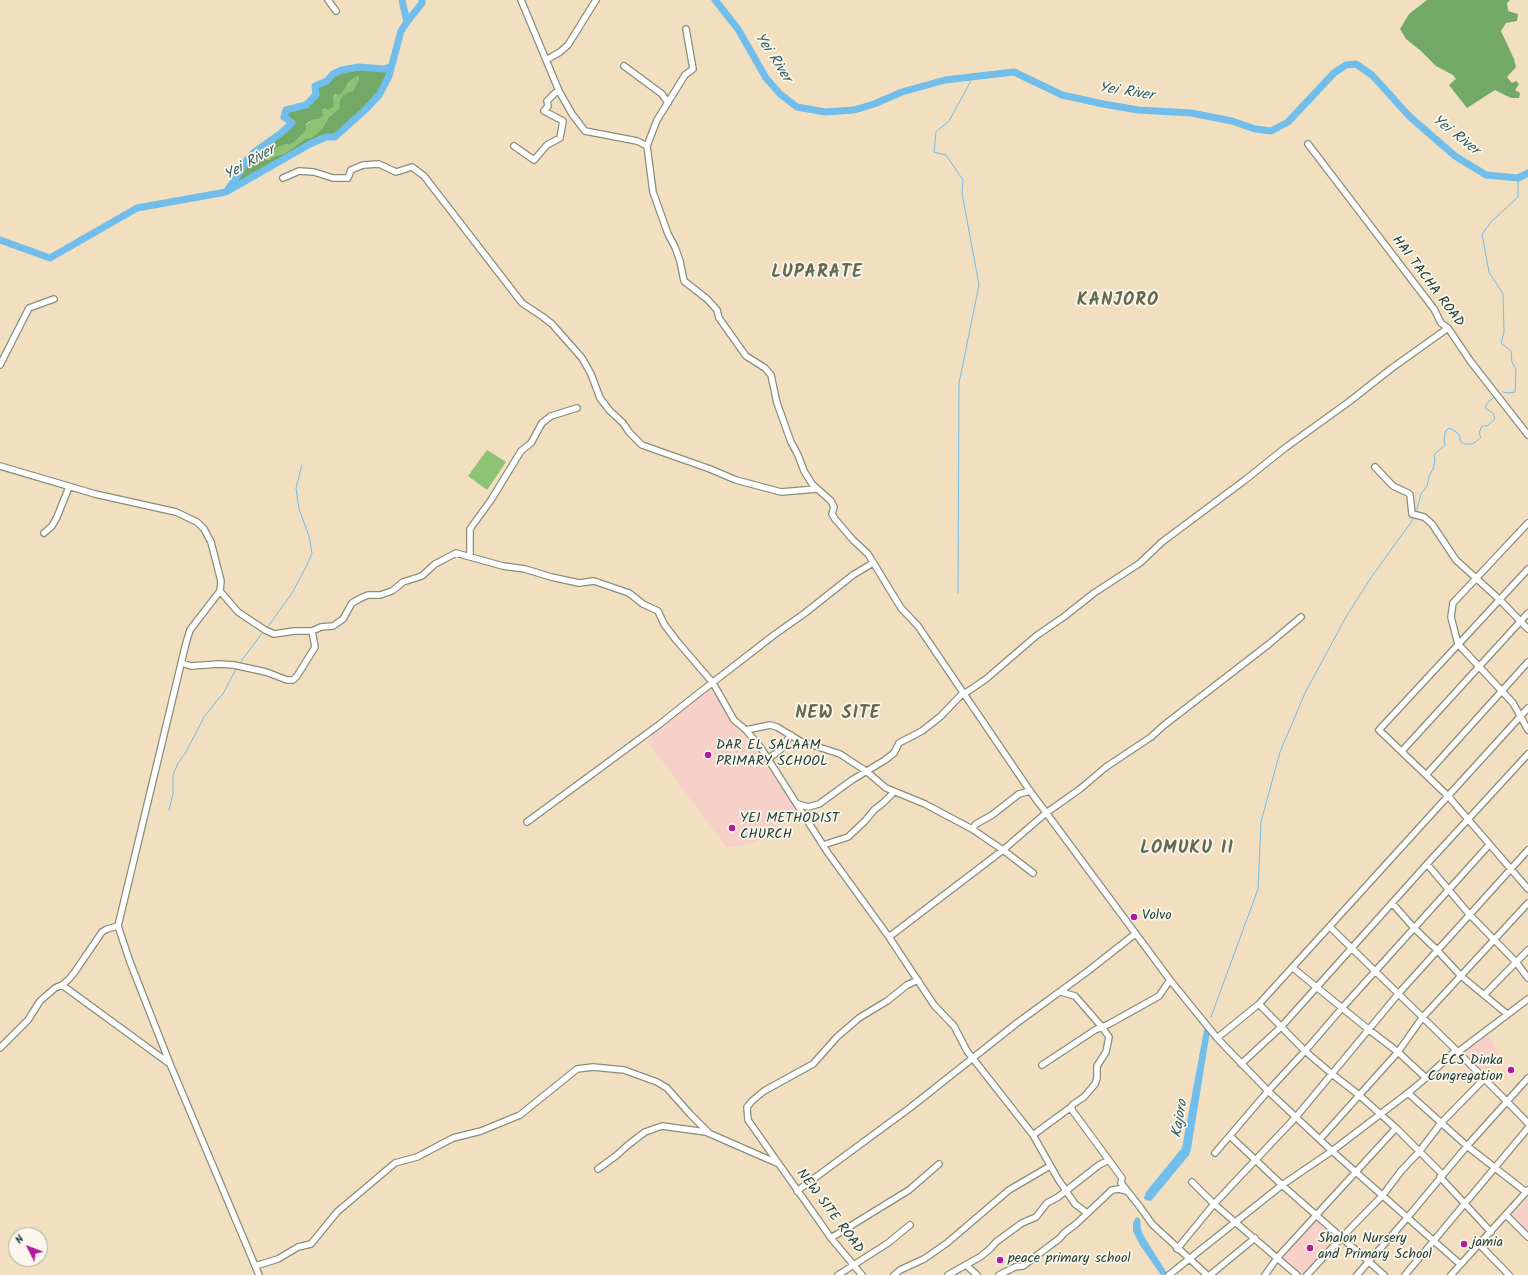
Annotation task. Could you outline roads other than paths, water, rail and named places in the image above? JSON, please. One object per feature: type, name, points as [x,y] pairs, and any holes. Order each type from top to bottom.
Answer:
[{"type":"street","points":[[328,0],[336,11]]},
{"type":"street","points":[[521,0],[559,90],[572,114],[585,131],[637,141],[647,146]]},
{"type":"street","points":[[546,60],[560,52],[568,45],[596,0]]},
{"type":"street","points":[[686,29],[693,69],[685,75],[668,103],[658,120],[647,146],[653,192],[668,234],[680,260],[684,280],[707,299],[717,310],[719,318],[746,356],[765,368],[771,375],[777,404],[791,442],[804,471],[816,488],[831,501],[834,507],[832,514],[834,519],[868,554],[901,608],[918,626],[963,694],[1046,813],[1170,980],[1217,1038],[1268,1091],[1332,1151],[1460,1264]]},
{"type":"street","points":[[624,66],[662,94],[668,103]]},
{"type":"street","points":[[514,146],[534,160],[547,144],[560,138],[563,121],[544,111],[548,106],[547,101],[559,90]]},
{"type":"street","name":"HAI TACHA ROAD","points":[[1308,144],[1434,309],[1441,323],[1448,328],[1471,362],[1528,435]]},
{"type":"street","points":[[283,178],[299,171],[314,172],[334,178],[348,178],[351,170],[363,165],[379,164],[396,172],[412,167],[424,176],[522,304],[552,324],[582,358],[591,374],[600,398],[610,411],[623,422],[629,432],[642,445],[710,469],[736,480],[781,492],[816,488]]},
{"type":"street","points":[[0,365],[29,308],[54,299]]},
{"type":"street","points":[[798,804],[808,807],[819,804],[852,780],[892,755],[899,743],[922,731],[941,716],[963,694],[986,679],[1036,636],[1065,616],[1094,593],[1140,563],[1162,542],[1285,448],[1448,328]]},
{"type":"street","points":[[470,556],[470,529],[491,500],[522,451],[531,443],[542,423],[551,416],[577,408]]},
{"type":"street","points":[[0,466],[95,494],[176,512],[197,522],[204,529],[211,542],[221,581],[220,591],[190,630],[186,643],[118,926],[130,962],[170,1064],[259,1275]]},
{"type":"street","points":[[1375,466],[1393,486],[1410,495],[1412,514],[1424,517],[1432,524],[1456,560],[1528,629]]},
{"type":"street","points":[[44,533],[52,526],[58,517],[69,487]]},
{"type":"street","points":[[1528,523],[1453,603],[1451,617],[1458,644],[1513,703],[1528,730]]},
{"type":"street","points":[[220,591],[238,612],[265,630],[274,634],[294,631],[312,631],[321,627],[333,626],[343,619],[352,603],[368,595],[380,595],[392,591],[403,582],[422,576],[434,564],[456,552],[503,566],[525,569],[551,577],[579,583],[594,581],[629,593],[643,604],[658,611],[664,624],[676,640],[713,683],[734,720],[746,730],[768,760],[798,804],[823,845],[889,937],[934,1005],[954,1026],[967,1051],[974,1058],[1032,1135],[1075,1204],[1087,1214]]},
{"type":"street","points":[[527,822],[660,724],[853,575],[873,563]]},
{"type":"street","points":[[1528,569],[1379,730],[1448,796],[1528,889]]},
{"type":"street","points":[[1402,751],[1528,613]]},
{"type":"street","points":[[889,937],[1003,850],[1046,813],[1080,789],[1106,767],[1151,737],[1163,726],[1270,644],[1301,617]]},
{"type":"street","points":[[182,663],[191,666],[219,664],[234,665],[266,672],[287,680],[293,680],[315,646],[312,631]]},
{"type":"street","points":[[1426,775],[1528,662]]},
{"type":"street","points":[[1217,1038],[1259,1004],[1293,968],[1528,708]]},
{"type":"street","points":[[746,730],[770,725],[777,727],[800,740],[840,754],[894,792],[925,804],[972,829],[1033,873]]},
{"type":"street","points":[[768,760],[780,750],[791,735]]},
{"type":"street","points":[[1241,1064],[1281,1027],[1528,754]]},
{"type":"street","points":[[972,829],[976,824],[992,815],[1019,794],[1030,790]]},
{"type":"street","points":[[823,845],[848,837],[894,792]]},
{"type":"street","points":[[1215,1153],[1268,1091],[1489,845]]},
{"type":"street","points":[[1177,1249],[1214,1204],[1296,1117],[1399,993],[1528,850]]},
{"type":"street","points":[[1427,864],[1469,914],[1516,962],[1528,978]]},
{"type":"street","points":[[1392,903],[1461,976],[1507,1014]]},
{"type":"street","points":[[1320,1139],[1398,1052],[1422,1018],[1528,903]]},
{"type":"street","points":[[0,1048],[28,1020],[40,1001],[55,988],[68,980],[102,932],[118,926]]},
{"type":"street","points":[[1330,926],[1399,993],[1422,1018],[1485,1078],[1528,1123]]},
{"type":"street","points":[[798,1191],[974,1058],[1017,1023],[1061,992],[1135,934]]},
{"type":"street","points":[[1484,996],[1528,950]]},
{"type":"street","points":[[1293,968],[1398,1052],[1426,1078]]},
{"type":"street","name":"NEW SITE ROAD","points":[[862,1275],[831,1238],[748,1120],[747,1107],[752,1101],[782,1080],[813,1064],[837,1037],[859,1018],[887,1001],[907,985],[918,980]]},
{"type":"street","points":[[1042,1065],[1095,1030],[1109,1024],[1159,996],[1170,980]]},
{"type":"street","points":[[62,985],[170,1064]]},
{"type":"street","points":[[1032,1135],[1088,1093],[1096,1080],[1097,1066],[1104,1056],[1109,1042],[1107,1033],[1075,996],[1061,992]]},
{"type":"street","points":[[1169,1275],[1282,1185],[1332,1151],[1408,1093],[1457,1051],[1528,999]]},
{"type":"street","points":[[1259,1004],[1305,1051],[1359,1095],[1396,1128],[1491,1232]]},
{"type":"street","points":[[255,1266],[278,1260],[298,1246],[311,1244],[337,1212],[395,1163],[417,1157],[453,1138],[481,1131],[520,1115],[577,1069],[593,1067],[624,1070],[657,1082],[667,1088],[708,1133]]},
{"type":"street","points":[[1308,1275],[1383,1195],[1401,1171],[1419,1152],[1440,1123],[1485,1078]]},
{"type":"street","points":[[1357,1275],[1467,1146],[1528,1078]]},
{"type":"street","points":[[1408,1093],[1467,1146],[1527,1191],[1451,1275]]},
{"type":"street","points":[[1071,1107],[1122,1178],[1121,1183],[1152,1224],[1177,1249],[1207,1275]]},
{"type":"street","points":[[598,1169],[645,1132],[662,1126],[708,1133],[778,1163]]},
{"type":"street","points":[[1265,1275],[1277,1258],[1396,1128]]},
{"type":"street","points":[[1405,1275],[1528,1128]]},
{"type":"street","points":[[1230,1136],[1282,1185],[1384,1275]]},
{"type":"street","points":[[948,1275],[980,1257],[1010,1231],[1029,1219],[1036,1217],[1047,1203],[1099,1165],[1109,1160]]},
{"type":"street","points":[[831,1238],[909,1190],[939,1164]]},
{"type":"street","points":[[894,1275],[900,1270],[918,1263],[947,1243],[1009,1190],[1050,1166]]},
{"type":"street","points":[[1192,1182],[1214,1204],[1297,1275]]},
{"type":"street","points":[[999,1275],[1015,1267],[1023,1266],[1060,1238],[1112,1190],[1119,1189],[1127,1191]]},
{"type":"street","points":[[1506,1215],[1528,1237]]},
{"type":"street","points":[[838,1275],[888,1243],[910,1225]]},
{"type":"street","points":[[1210,1275],[1254,1238]]},
{"type":"street","points":[[1478,1244],[1509,1275]]},
{"type":"street","points":[[966,1265],[977,1275]]},
{"type":"water","points":[[1205,1025],[1210,1031],[1189,1155],[1151,1201],[1146,1200],[1144,1198],[1146,1192],[1182,1148]]},
{"type":"water","points":[[1137,1217],[1140,1219],[1141,1230],[1145,1238],[1168,1275],[1161,1275],[1140,1245],[1133,1231],[1133,1223]]},
{"type":"waterway","points":[[402,0],[407,22]]},
{"type":"waterway","name":"Yei River","points":[[0,240],[50,258],[137,208],[226,192],[310,144],[326,137],[335,137],[379,95],[389,76],[401,31],[422,3],[422,0]]},
{"type":"waterway","name":"Yei River","points":[[715,0],[738,29],[766,78],[780,94],[797,107],[825,112],[854,110],[874,104],[902,92],[945,80],[1014,72],[1062,95],[1138,110],[1191,113],[1232,121],[1255,129],[1271,131],[1288,122],[1334,73],[1346,65],[1356,64],[1372,75],[1409,116],[1455,156],[1486,175],[1518,178],[1528,173]]},
{"type":"waterway","points":[[228,189],[253,153],[281,133],[292,123],[284,117],[286,110],[306,105],[316,95],[315,86],[327,81],[333,74],[342,70],[359,67],[383,69],[391,67]]},
{"type":"waterway","points":[[958,593],[959,383],[979,285],[962,193],[963,180],[946,155],[934,152],[936,132],[949,121],[973,77]]},
{"type":"waterway","points":[[1503,392],[1515,392],[1516,369],[1512,362],[1511,351],[1501,343],[1504,332],[1503,294],[1489,272],[1482,234],[1492,221],[1518,197],[1518,178]]},
{"type":"waterway","points":[[1416,513],[1421,494],[1427,486],[1429,476],[1433,469],[1435,461],[1434,455],[1445,445],[1445,432],[1449,428],[1455,431],[1460,436],[1460,441],[1464,444],[1472,444],[1477,441],[1481,437],[1479,433],[1482,426],[1487,426],[1495,419],[1493,413],[1485,408],[1488,402],[1496,396]]},
{"type":"waterway","points":[[267,628],[292,593],[312,553],[309,536],[299,509],[296,488],[302,465]]},
{"type":"waterway","points":[[1211,1017],[1258,889],[1261,822],[1280,752],[1305,693],[1346,617],[1370,579],[1414,518]]},
{"type":"waterway","points":[[239,664],[263,632]]},
{"type":"waterway","points":[[169,810],[173,794],[173,775],[178,763],[186,752],[204,717],[223,694],[237,667]]},
{"type":"place","name":"DAR EL SALAAM PRIMARY SCHOOL","points":[[708,755]]},
{"type":"place","name":"YEI METHODIST CHURCH","points":[[732,828]]},
{"type":"place","name":"Volvo","points":[[1134,917]]},
{"type":"place","name":"ECS Dinka Congregation","points":[[1511,1070]]},
{"type":"place","name":"jamia","points":[[1464,1244]]},
{"type":"place","name":"Shalon Nursery and Primary School","points":[[1310,1248]]},
{"type":"place","name":"peace primary school","points":[[1000,1260]]},
{"type":"district","name":"LUPARATE","points":[[817,274]]},
{"type":"district","name":"KANJORO","points":[[1118,302]]},
{"type":"district","name":"NEW SITE","points":[[838,715]]},
{"type":"district","name":"LOMUKU II","points":[[1187,850]]},
{"type":"water label","name":"Kajoro","points":[[1181,1119]]}]
